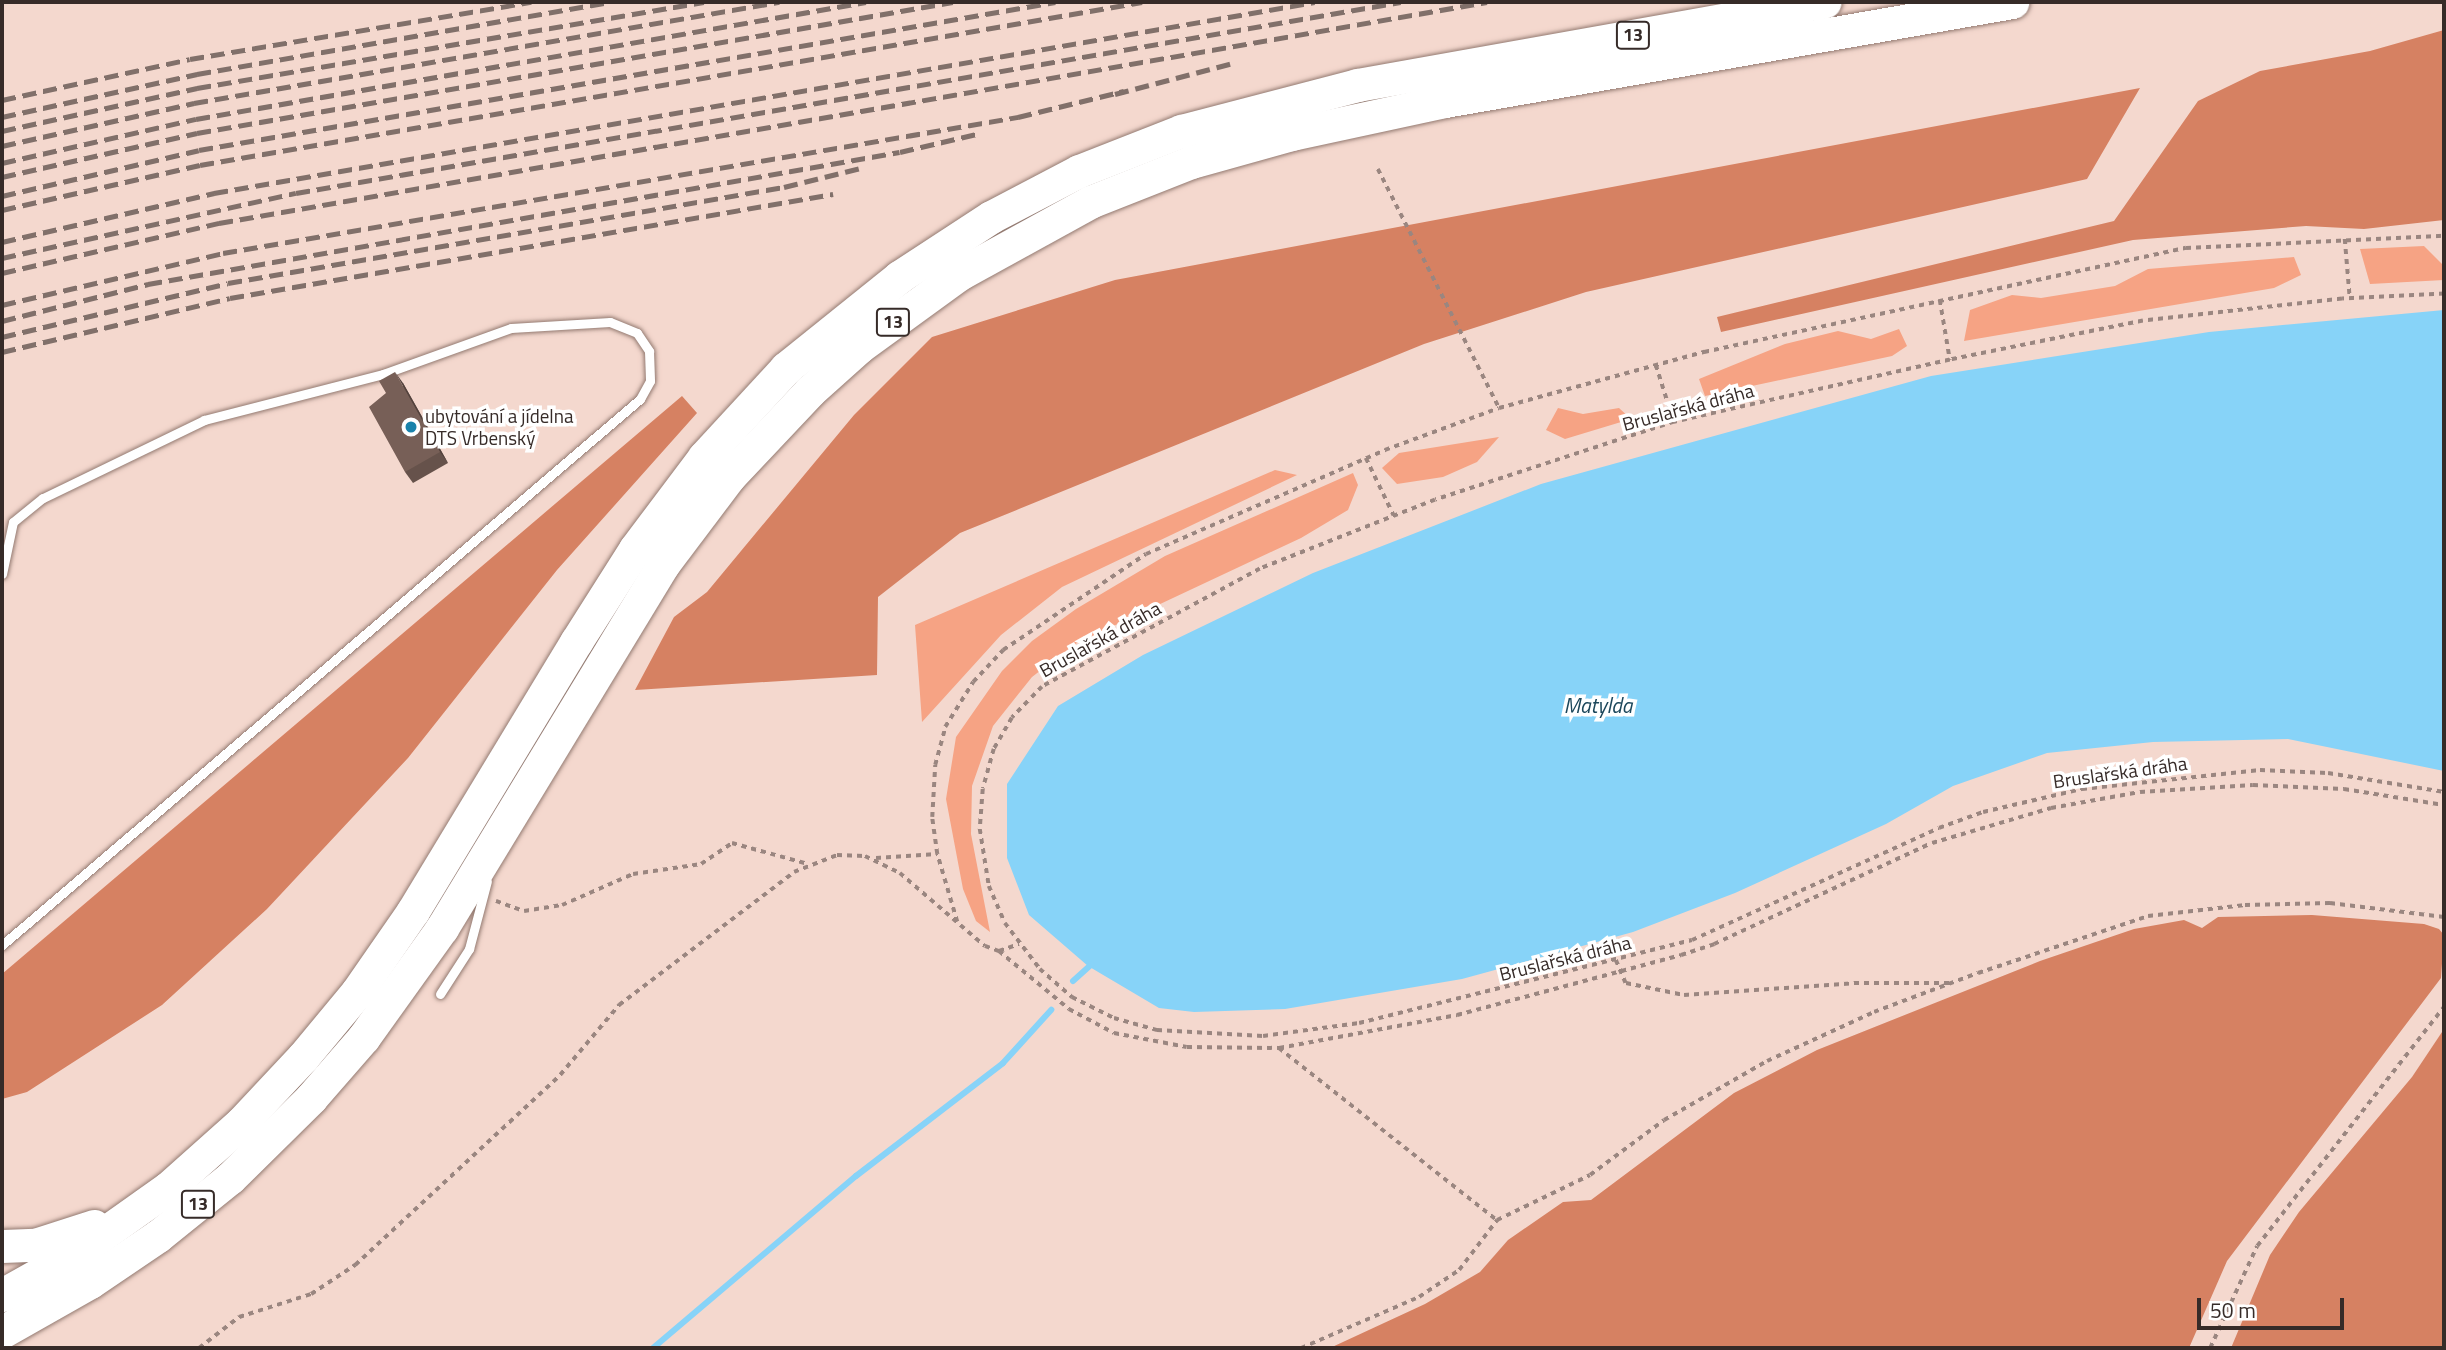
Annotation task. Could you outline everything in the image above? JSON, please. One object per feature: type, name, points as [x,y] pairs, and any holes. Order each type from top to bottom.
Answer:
[{"type":"highway","name":"13","points":[[2,1295],[75,1254],[168,1188],[275,1088],[357,992],[413,911],[628,561],[704,457],[786,368],[899,277],[991,217],[1068,177],[1181,131],[1369,83],[1825,2]]},
{"type":"highway","name":"13","points":[[2,1332],[80,1288],[158,1236],[276,1134],[364,1037],[442,928],[662,566],[729,477],[810,391],[859,347],[1011,243],[1090,202],[1191,162],[1292,134],[1446,101],[2012,2]]},
{"type":"highway","points":[[2,1246],[35,1245],[62,1237],[116,1216],[168,1188]]},
{"type":"lane","points":[[2,574],[13,522],[43,498],[204,420],[383,374],[511,328],[610,322],[637,333],[649,351],[652,371],[640,400],[2,946]]},
{"type":"lane","points":[[440,994],[469,949],[483,898],[493,845]]},
{"type":"path","points":[[1378,169],[1499,408]]},
{"type":"path","points":[[957,922],[937,854],[932,785],[939,747],[963,696],[1003,650],[1146,554],[1366,458],[1499,408],[1656,365],[1940,300],[2186,248],[2444,236]]},
{"type":"path","points":[[2345,239],[2350,299]]},
{"type":"path","name":"Bruslařská dráha","points":[[2444,294],[2350,299],[2143,321],[1950,360],[1674,422],[1394,516],[1260,569],[1128,637],[1026,701],[994,749],[981,807],[989,886],[1018,944],[1054,984],[1114,1018],[1177,1034],[1241,1037],[1359,1023],[1616,960],[1727,927],[1939,828],[1983,812],[2082,789],[2260,771],[2328,774],[2444,792]]},
{"type":"path","points":[[1940,300],[1950,360]]},
{"type":"path","points":[[1656,365],[1674,422]]},
{"type":"path","points":[[1366,458],[1394,516]]},
{"type":"path","points":[[872,859],[900,873],[985,946],[999,951],[1069,1009],[1114,1033],[1187,1047],[1279,1048],[1457,1015],[1714,944],[1932,843],[2052,808],[2140,792],[2253,785],[2344,789],[2444,805]]},
{"type":"path","points":[[483,898],[524,911],[545,909],[604,890],[633,874],[701,864],[732,843],[808,864]]},
{"type":"path","points":[[198,1348],[239,1317],[311,1294],[355,1265],[560,1075],[619,1005],[765,891],[808,864],[837,855],[872,859],[937,854]]},
{"type":"path","points":[[1301,1348],[1419,1297],[1459,1270],[1497,1220],[1590,1175],[1664,1121],[1768,1061],[1951,983],[2148,916],[2245,905],[2330,903],[2444,917]]},
{"type":"path","points":[[999,951],[1018,944]]},
{"type":"path","points":[[1616,960],[1626,984],[1643,989],[1702,996],[1854,983],[1951,983]]},
{"type":"path","points":[[2210,1348],[2257,1246],[2444,1007]]},
{"type":"path","points":[[1279,1048],[1497,1220]]},
{"type":"shaded area","points":[[2444,30],[2444,220],[2364,229],[2306,226],[2133,240],[1721,332],[1717,317],[2114,221],[2198,101],[2260,71],[2370,51]]},
{"type":"shaded area","points":[[2140,88],[2087,179],[1586,292],[1424,344],[960,533],[878,597],[877,675],[635,690],[674,617],[707,592],[854,415],[932,337],[1115,280]]},
{"type":"shaded area","points":[[2424,246],[2444,266],[2444,280],[2370,284],[2360,249]]},
{"type":"shaded area","points":[[2294,257],[2301,275],[2274,288],[1964,341],[1970,310],[2012,295],[2041,298],[2115,286],[2148,269]]},
{"type":"shaded area","points":[[1899,329],[1907,346],[1892,356],[1705,396],[1699,379],[1785,344],[1838,331],[1871,339]]},
{"type":"shaded area","points":[[682,396],[697,413],[557,570],[408,758],[267,909],[162,1005],[27,1092],[2,1099],[2,974]]},
{"type":"shaded area","points":[[1558,408],[1583,414],[1619,408],[1631,419],[1565,439],[1546,430]]},
{"type":"shaded area","points":[[1499,437],[1477,462],[1443,477],[1397,484],[1382,468],[1399,453]]},
{"type":"shaded area","points":[[1275,470],[1297,475],[1062,587],[1001,635],[922,722],[915,625]]},
{"type":"shaded area","points":[[1353,473],[1358,485],[1348,510],[1301,538],[1075,644],[1032,677],[993,726],[972,786],[971,834],[990,932],[976,921],[963,889],[946,799],[956,737],[1002,671],[1032,641],[1076,609],[1165,556]]},
{"type":"shaded area","points":[[2312,915],[2424,924],[2439,929],[2444,935],[2441,978],[2227,1261],[2189,1348],[1330,1348],[1425,1304],[1480,1272],[1508,1240],[1563,1202],[1591,1200],[1734,1093],[1817,1050],[2040,961],[2134,929],[2184,920],[2202,928],[2218,917]]},
{"type":"shaded area","points":[[2444,1029],[2444,1348],[2231,1348],[2270,1255],[2299,1212],[2412,1077]]},
{"type":"water","name":"Matylda","points":[[2444,310],[2444,771],[2288,739],[2153,742],[2047,753],[1953,786],[1886,824],[1735,893],[1633,932],[1462,979],[1285,1009],[1194,1012],[1159,1008],[1088,966],[1029,915],[1007,858],[1007,784],[1058,706],[1143,655],[1313,573],[1541,484],[1931,376],[2209,332]]},
{"type":"building","points":[[395,372],[440,452],[405,472],[369,407],[386,393],[379,381]]},
{"type":"waterway","points":[[1073,981],[1092,964]]},
{"type":"waterway","points":[[653,1348],[856,1176],[1003,1063],[1051,1010]]},
{"type":"railway","points":[[2,100],[190,59],[531,2]]},
{"type":"railway","points":[[2,117],[197,74],[610,2]]},
{"type":"railway","points":[[2,131],[197,88],[704,2]]},
{"type":"railway","points":[[2,146],[194,103],[779,2]]},
{"type":"railway","points":[[2,163],[196,119],[866,2]]},
{"type":"railway","points":[[2,177],[197,133],[953,2]]},
{"type":"railway","points":[[2,196],[199,150],[1055,2]]},
{"type":"railway","points":[[2,210],[200,165],[1142,2]]},
{"type":"railway","points":[[2,242],[214,193],[1315,2]]},
{"type":"railway","points":[[2,258],[296,193],[1401,2]]},
{"type":"railway","points":[[2,273],[219,223],[1487,2]]},
{"type":"railway","points":[[1115,94],[1237,62]]},
{"type":"railway","points":[[2,305],[223,253],[1018,117],[1124,91]]},
{"type":"railway","points":[[2,321],[148,284],[900,152],[981,133]]},
{"type":"railway","points":[[2,337],[228,283],[784,187],[861,168]]},
{"type":"railway","points":[[2,352],[230,298],[833,194]]},
{"type":"place","name":"ubytování a jídelna DTS Vrbenský","points":[[411,427]]}]
